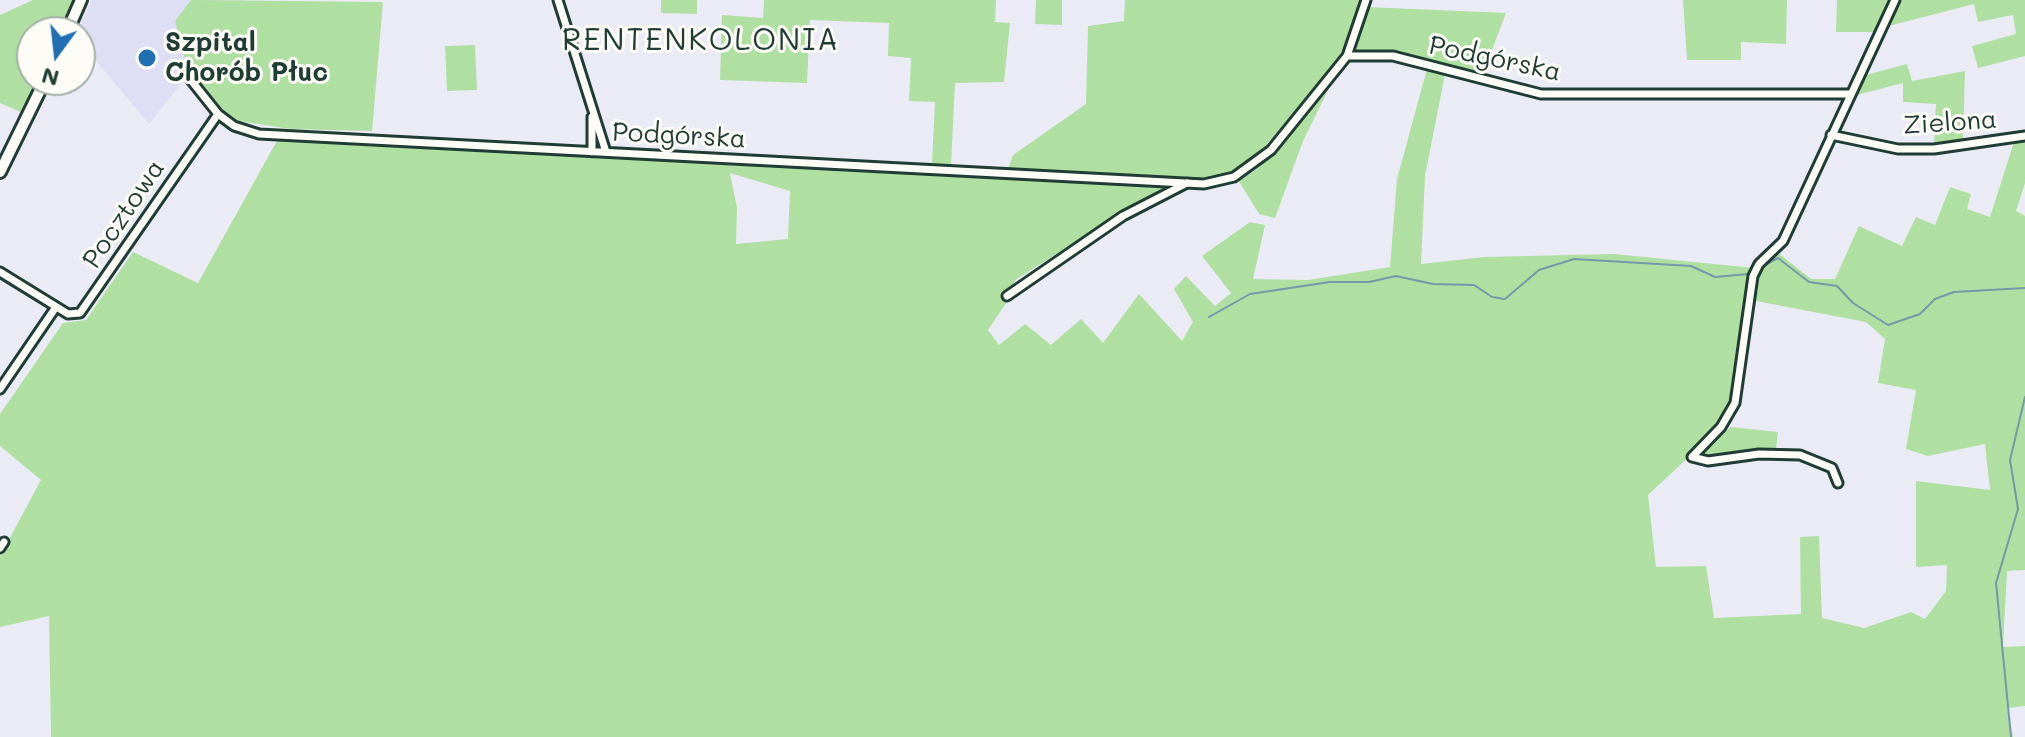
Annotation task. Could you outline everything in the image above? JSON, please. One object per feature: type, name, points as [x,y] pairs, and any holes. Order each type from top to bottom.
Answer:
[{"type":"main road","points":[[0,172],[37,96]]},
{"type":"street","points":[[558,0],[606,152]]},
{"type":"street","points":[[1347,56],[1366,0]]},
{"type":"street","points":[[1838,483],[1832,468],[1800,455],[1759,454],[1708,461],[1692,457],[1721,427],[1735,403],[1753,276],[1759,264],[1783,241],[1895,0]]},
{"type":"street","name":"Podgórska","points":[[190,79],[218,114],[234,126],[259,134],[1187,183],[1234,177],[1263,158],[1347,56],[1393,56],[1520,90],[1553,95],[1850,94]]},
{"type":"street","points":[[592,110],[592,152]]},
{"type":"street","name":"Pocztowa","points":[[56,307],[75,316],[80,313],[218,114]]},
{"type":"street","name":"Zielona","points":[[1831,135],[1898,149],[1934,149],[2025,136]]},
{"type":"street","name":"Podgórska","points":[[1007,296],[1123,216],[1187,183]]},
{"type":"street","points":[[0,272],[56,307],[0,389]]},
{"type":"shaded area","name":"Szpital Chorób Płuc","points":[[92,0],[247,0],[149,124],[96,61],[96,16],[84,16]]},
{"type":"green space","points":[[33,0],[77,0],[70,16],[16,16],[16,96],[31,96],[23,113],[0,103],[0,15]]},
{"type":"green space","points":[[191,0],[383,2],[372,131],[291,129],[238,121],[221,109],[189,74],[175,21]]},
{"type":"green space","points":[[661,0],[697,0],[697,14],[661,13]]},
{"type":"green space","points":[[764,0],[996,0],[995,22],[1010,23],[1004,82],[955,83],[951,166],[932,164],[935,102],[909,101],[911,58],[888,56],[889,23],[810,20],[807,83],[720,80],[722,15],[763,18]]},
{"type":"green space","points":[[1036,0],[1062,0],[1062,25],[1035,24]]},
{"type":"green space","points":[[1125,0],[1361,0],[1341,54],[1330,71],[1260,152],[1235,172],[1211,178],[1183,178],[1008,169],[1013,155],[1086,104],[1088,26],[1124,21]]},
{"type":"green space","points":[[1683,0],[1787,0],[1786,44],[1741,42],[1741,60],[1687,60]]},
{"type":"green space","points":[[1837,0],[1892,0],[1877,32],[1836,32]]},
{"type":"green space","points":[[1898,0],[2025,0],[2025,56],[1978,68],[1972,46],[2016,34],[2013,15],[1978,22],[1974,4],[1885,27]]},
{"type":"green space","points":[[1367,7],[1506,13],[1482,76],[1352,50]]},
{"type":"green space","points":[[475,45],[477,90],[447,91],[445,46]]},
{"type":"green space","points":[[1907,64],[1912,81],[1965,71],[1963,144],[1934,146],[1936,104],[1903,102],[1903,83],[1853,96],[1862,76]]},
{"type":"green space","points":[[1427,69],[1445,74],[1425,176],[1421,264],[1484,257],[1614,254],[1754,268],[1735,405],[1721,427],[1648,495],[1656,567],[1706,566],[1714,618],[1801,614],[1800,537],[1819,536],[1822,618],[1864,628],[1911,612],[1925,619],[1946,591],[1947,565],[1916,567],[1916,481],[1990,490],[1985,444],[1928,456],[1906,449],[1916,390],[1878,383],[1885,339],[1866,322],[1756,301],[1757,276],[1777,252],[1811,279],[1835,279],[1859,226],[1902,246],[1916,217],[1935,225],[1950,187],[1971,194],[1967,209],[1990,217],[2014,142],[2025,140],[2025,183],[2016,211],[2025,216],[2025,570],[2007,571],[2003,647],[2025,646],[2025,706],[2008,708],[2013,737],[51,737],[49,616],[0,627],[0,556],[41,480],[0,446],[0,414],[63,323],[86,320],[133,252],[198,283],[278,139],[728,165],[1162,184],[1165,193],[1123,212],[1015,280],[1008,300],[988,330],[999,345],[1025,324],[1051,345],[1081,319],[1103,343],[1139,294],[1182,341],[1193,322],[1174,289],[1186,276],[1215,306],[1231,293],[1202,256],[1250,222],[1265,225],[1253,279],[1308,280],[1390,267],[1397,179]],"holes":[[[730,173],[790,191],[788,239],[736,244],[737,208]]]},
{"type":"green space","points":[[1332,82],[1303,141],[1275,218],[1259,214],[1239,181],[1256,170]]},
{"type":"green space","points":[[1731,427],[1778,432],[1776,448],[1705,457],[1706,447]]},
{"type":"waterway","points":[[1765,265],[1778,258],[1809,282],[1837,286],[1853,303],[1888,325],[1920,314],[1935,299],[1954,292],[2025,288]]},
{"type":"waterway","points":[[1209,317],[1250,294],[1330,282],[1369,282],[1396,276],[1433,284],[1474,285],[1492,297],[1505,299],[1539,270],[1574,259],[1691,266],[1715,277],[1749,274]]},
{"type":"waterway","points":[[2011,737],[1996,583],[2018,509],[2010,460],[2025,397]]},
{"type":"place","name":"Szpital Chorób Płuc","points":[[147,58]]},
{"type":"district","name":"RENTENKOLONIA","points":[[701,41]]}]
